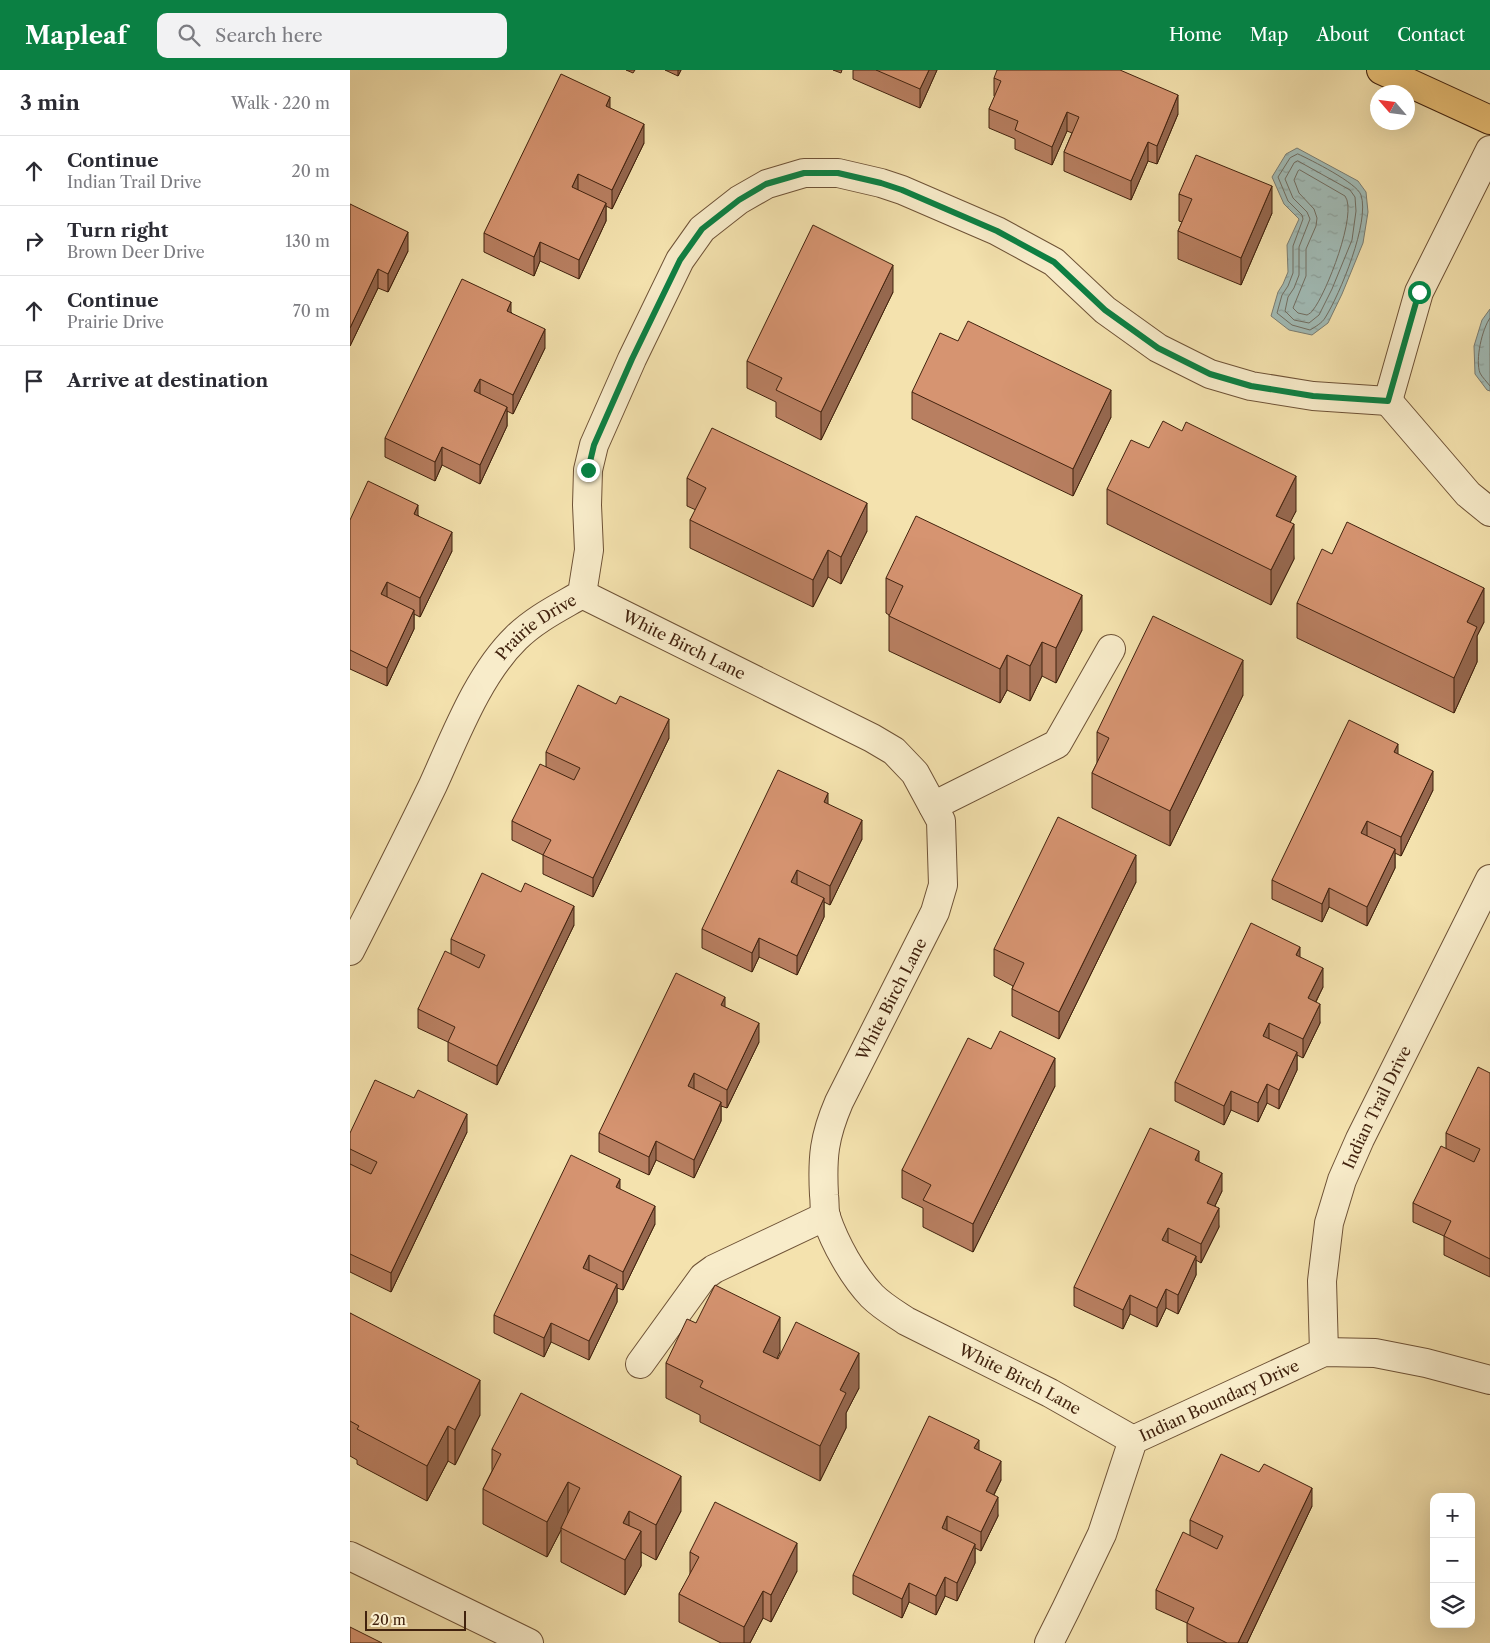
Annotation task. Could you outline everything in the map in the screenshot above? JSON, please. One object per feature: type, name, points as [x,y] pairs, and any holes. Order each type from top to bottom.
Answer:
[{"type":"main road","points":[[1381,70],[1490,120]]},
{"type":"street","points":[[1490,150],[1419,292],[1388,401],[1468,494],[1490,512]]},
{"type":"street","name":"Prairie Drive","points":[[350,951],[404,846],[467,713],[493,664],[517,637],[550,612],[582,594],[589,550],[588,470],[594,445],[628,368],[680,260],[702,229],[739,200],[766,184],[804,173],[838,173],[895,187],[997,231],[1054,262],[1105,310],[1143,338],[1158,348],[1210,374],[1251,386],[1313,396],[1388,401]]},
{"type":"street","name":"White Birch Lane","points":[[582,594],[879,742],[894,751],[915,773],[941,821],[943,885],[935,912],[843,1093],[830,1123],[824,1151],[823,1173],[826,1216],[846,1261],[872,1296],[889,1310],[906,1321],[1050,1393],[1133,1440]]},
{"type":"street","points":[[933,806],[1058,744],[1111,649]]},
{"type":"street","name":"Indian Trail Drive","points":[[1324,1352],[1323,1271],[1329,1223],[1342,1180],[1360,1139],[1490,879]]},
{"type":"street","points":[[640,1364],[703,1277],[714,1269],[826,1216]]},
{"type":"street","name":"Indian Boundary Drive","points":[[1049,1643],[1102,1534],[1133,1440],[1324,1352],[1375,1353],[1426,1363],[1490,1380]]},
{"type":"street","points":[[350,1556],[529,1643]]},
{"type":"water","points":[[1297,148],[1358,181],[1366,192],[1368,212],[1363,243],[1342,294],[1328,323],[1312,335],[1289,330],[1271,316],[1278,292],[1288,272],[1287,245],[1299,219],[1284,204],[1272,177],[1286,154]]},
{"type":"water","points":[[1490,309],[1490,391],[1487,390],[1475,374],[1474,346],[1482,320]]},
{"type":"building","points":[[876,70],[929,70],[920,89]]},
{"type":"building","points":[[997,70],[1120,70],[1178,95],[1157,146],[1148,142],[1131,181],[1064,152],[1079,117],[1067,112],[1052,147],[1015,130],[1018,121],[989,109],[1001,81],[994,78]]},
{"type":"building","points":[[561,74],[610,97],[606,106],[644,124],[612,190],[578,174],[572,187],[606,203],[579,260],[540,242],[534,257],[484,233]]},
{"type":"building","points":[[1196,155],[1272,186],[1241,258],[1178,231],[1192,199],[1179,194]]},
{"type":"building","points":[[350,204],[408,232],[388,274],[378,269],[350,328]]},
{"type":"building","points":[[813,225],[893,265],[821,412],[776,390],[782,378],[747,361]]},
{"type":"building","points":[[462,279],[511,302],[507,311],[545,329],[513,395],[480,379],[474,391],[507,407],[480,465],[442,447],[435,462],[385,438]]},
{"type":"building","points":[[968,321],[1111,390],[1073,469],[912,392],[940,333],[958,341]]},
{"type":"building","points":[[1163,421],[1182,431],[1186,422],[1296,476],[1276,516],[1294,524],[1271,570],[1107,489],[1131,440],[1149,448]]},
{"type":"building","points":[[712,428],[867,503],[841,557],[828,550],[813,580],[690,520],[706,488],[687,478]]},
{"type":"building","points":[[368,481],[418,505],[414,514],[452,532],[420,598],[387,582],[381,594],[414,610],[387,668],[350,650],[350,520]]},
{"type":"building","points":[[916,516],[1082,595],[1056,648],[1042,642],[1030,666],[1007,655],[1000,669],[889,616],[903,586],[886,578]]},
{"type":"building","points":[[1347,522],[1484,588],[1467,622],[1477,627],[1454,678],[1297,603],[1322,549],[1332,554]]},
{"type":"building","points":[[1153,616],[1243,660],[1170,811],[1092,773],[1109,738],[1097,732]]},
{"type":"building","points":[[578,685],[616,704],[620,696],[669,719],[593,878],[543,855],[551,840],[512,821],[540,764],[574,780],[580,768],[546,752]]},
{"type":"building","points":[[1349,720],[1398,744],[1394,752],[1433,771],[1401,837],[1367,821],[1361,833],[1395,849],[1367,907],[1329,888],[1322,904],[1272,880]]},
{"type":"building","points":[[778,770],[828,793],[824,802],[862,820],[830,886],[797,870],[791,882],[824,898],[797,956],[759,938],[752,953],[702,929]]},
{"type":"building","points":[[1058,817],[1136,855],[1059,1012],[1012,989],[1024,963],[994,949]]},
{"type":"building","points":[[482,873],[521,892],[525,883],[574,906],[497,1066],[448,1042],[455,1027],[418,1009],[445,951],[479,968],[485,955],[451,939]]},
{"type":"building","points":[[1251,923],[1300,947],[1296,955],[1323,968],[1308,998],[1320,1004],[1303,1039],[1269,1023],[1263,1036],[1297,1052],[1279,1090],[1267,1084],[1258,1103],[1231,1091],[1224,1106],[1175,1082]]},
{"type":"building","points":[[676,973],[725,997],[721,1005],[759,1023],[727,1090],[694,1073],[688,1086],[721,1102],[694,1160],[656,1141],[649,1157],[599,1133]]},
{"type":"building","points":[[1000,1031],[1055,1058],[973,1224],[923,1200],[931,1185],[902,1170],[968,1038],[991,1049]]},
{"type":"building","points":[[1478,1067],[1490,1073],[1490,1259],[1444,1236],[1451,1221],[1413,1203],[1441,1146],[1474,1162],[1480,1149],[1446,1133]]},
{"type":"building","points":[[375,1080],[414,1098],[418,1090],[467,1114],[391,1273],[350,1254],[350,1164],[371,1174],[377,1162],[350,1149],[350,1133]]},
{"type":"building","points":[[1150,1128],[1199,1151],[1195,1160],[1222,1173],[1207,1203],[1219,1208],[1201,1244],[1168,1228],[1162,1240],[1196,1256],[1178,1295],[1166,1289],[1157,1308],[1130,1295],[1123,1310],[1074,1287]]},
{"type":"building","points":[[571,1155],[620,1179],[616,1187],[655,1206],[623,1272],[589,1255],[583,1268],[617,1284],[589,1341],[551,1323],[544,1338],[494,1315]]},
{"type":"building","points":[[715,1285],[780,1317],[763,1352],[778,1359],[796,1322],[859,1353],[840,1390],[846,1393],[820,1446],[700,1387],[703,1381],[666,1363],[687,1319],[696,1323]]},
{"type":"building","points":[[350,1313],[480,1380],[455,1430],[448,1426],[427,1466],[357,1429],[359,1426],[350,1421]]},
{"type":"building","points":[[521,1393],[681,1476],[656,1525],[629,1511],[623,1523],[641,1531],[625,1560],[561,1528],[580,1488],[568,1482],[547,1522],[483,1489],[501,1454],[492,1449]]},
{"type":"building","points":[[929,1416],[979,1440],[974,1448],[1001,1461],[986,1491],[998,1497],[981,1532],[947,1516],[942,1528],[975,1544],[957,1583],[945,1577],[936,1596],[909,1583],[902,1599],[853,1575]]},
{"type":"building","points":[[1221,1454],[1259,1472],[1264,1464],[1312,1488],[1238,1643],[1227,1643],[1187,1623],[1194,1608],[1156,1590],[1183,1532],[1217,1549],[1223,1536],[1190,1520]]},
{"type":"building","points":[[715,1502],[797,1543],[771,1595],[763,1591],[744,1627],[679,1594],[699,1557],[690,1552]]},
{"type":"building","points":[[350,1627],[382,1643],[350,1643]]},
{"type":"route","points":[[588,470],[594,445],[632,359],[680,260],[702,229],[739,200],[766,184],[804,173],[838,173],[881,183],[902,190],[997,231],[1054,262],[1105,310],[1158,348],[1210,374],[1251,386],[1313,396],[1388,401],[1419,292]]}]
